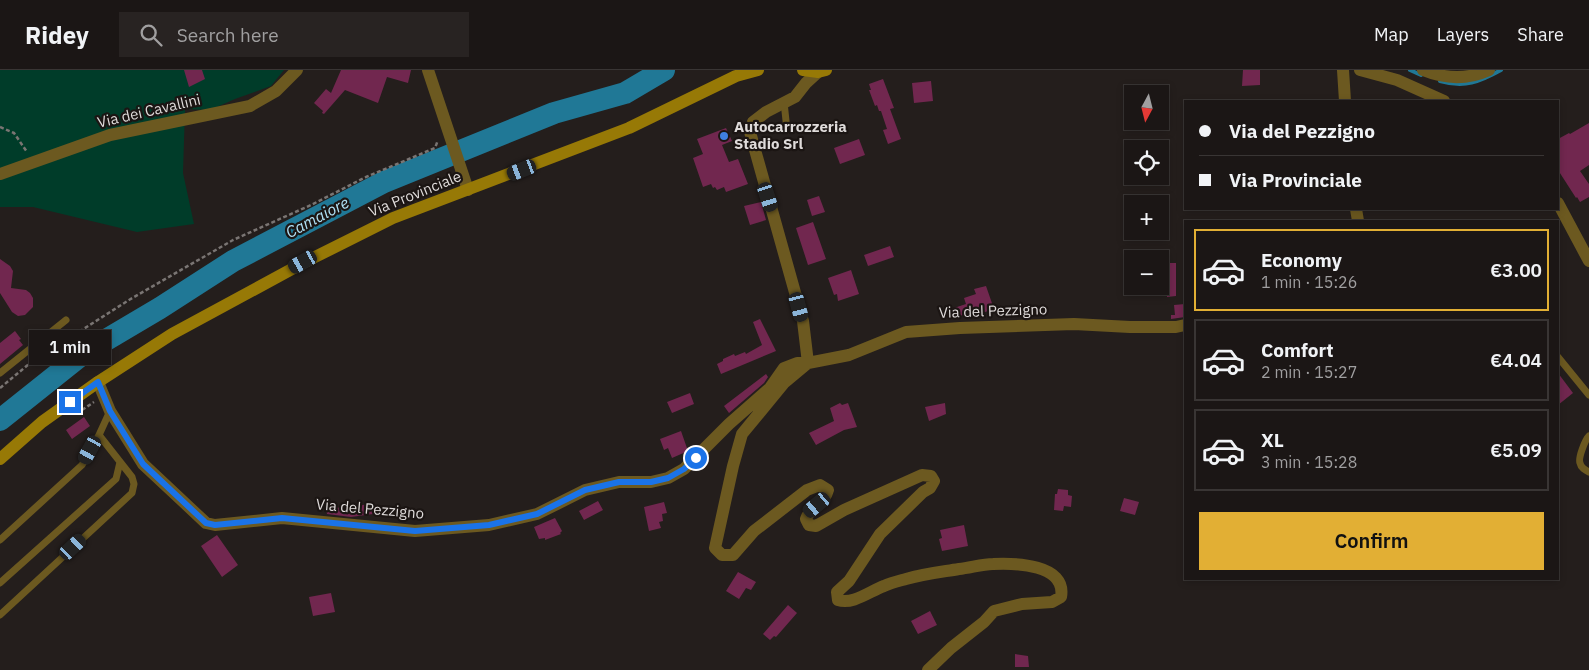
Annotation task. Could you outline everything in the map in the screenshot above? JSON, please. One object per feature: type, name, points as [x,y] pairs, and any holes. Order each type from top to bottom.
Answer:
[{"type":"main road","name":"Via Provinciale","points":[[0,459],[42,422],[98,382],[172,334],[303,262],[393,218],[629,128],[739,73],[758,70]]},
{"type":"street","name":"Via dei Cavallini","points":[[0,174],[110,135],[250,106],[276,91],[297,70]]},
{"type":"street","points":[[428,70],[443,135],[468,190]]},
{"type":"street","points":[[1343,70],[1345,100]]},
{"type":"street","points":[[1360,70],[1397,80],[1442,100]]},
{"type":"street","points":[[1424,70],[1456,78],[1472,76],[1488,70]]},
{"type":"street","points":[[812,73],[795,97],[766,112],[753,122],[750,132],[803,321],[808,363],[784,383],[742,434],[715,548],[722,555],[733,555],[754,532],[807,490],[820,484],[828,490],[827,497],[808,513],[806,520],[809,526],[816,526],[851,507],[922,475],[931,476],[934,481],[930,488],[922,492],[880,534],[849,581],[837,592],[838,600],[843,602],[856,599],[885,585],[907,578],[992,564],[1030,566],[1050,572],[1060,581],[1062,590],[1061,597],[1052,602],[1022,604],[994,611],[984,622],[951,648],[928,670]]},
{"type":"street","points":[[1559,205],[1589,261]]},
{"type":"street","name":"Via del Pezzigno","points":[[98,382],[110,411],[143,464],[206,523],[215,525],[282,518],[415,531],[441,530],[489,525],[537,514],[585,490],[619,482],[651,482],[668,478],[684,469],[729,424],[770,388],[784,368],[797,363],[808,363],[849,355],[906,332],[1074,324],[1130,328],[1184,325]]},
{"type":"lane","points":[[784,102],[787,130]]},
{"type":"lane","points":[[0,373],[66,320]]},
{"type":"lane","points":[[1559,359],[1589,395]]},
{"type":"lane","points":[[0,540],[82,465],[110,411]]},
{"type":"lane","points":[[0,615],[132,493],[134,484],[132,477],[99,435]]},
{"type":"lane","points":[[1589,436],[1586,439],[1579,461],[1580,466],[1589,472]]},
{"type":"lane","points":[[0,584],[116,479],[120,462]]},
{"type":"path","points":[[0,127],[14,133],[34,162]]},
{"type":"path","points":[[0,388],[29,364],[63,342],[129,300],[215,250],[366,177],[435,148],[443,135]]},
{"type":"path","points":[[82,410],[104,396]]},
{"type":"green space","points":[[0,70],[284,70],[271,86],[210,110],[185,109],[183,173],[194,224],[137,232],[33,207],[0,207]]},
{"type":"building","points":[[184,70],[202,70],[205,79],[189,87]]},
{"type":"building","points":[[341,70],[411,70],[408,83],[387,77],[378,103],[345,90],[324,114],[314,103],[326,89],[331,93]]},
{"type":"building","points":[[1243,70],[1260,70],[1260,85],[1242,86]]},
{"type":"building","points":[[883,79],[894,108],[890,109],[901,139],[888,144],[883,130],[887,129],[881,111],[879,111],[877,105],[875,106],[869,90],[871,90],[869,84]]},
{"type":"building","points":[[931,81],[933,101],[914,103],[912,83]]},
{"type":"building","points":[[1589,123],[1589,165],[1580,171],[1589,184],[1589,197],[1580,202],[1559,172],[1559,138]]},
{"type":"building","points":[[726,128],[732,141],[722,145],[729,162],[738,159],[748,184],[726,192],[724,187],[717,190],[711,184],[703,187],[693,158],[703,154],[697,139]]},
{"type":"building","points":[[859,139],[865,155],[840,164],[834,148]]},
{"type":"building","points":[[819,196],[825,212],[812,216],[807,200]]},
{"type":"building","points":[[761,202],[766,220],[750,225],[744,206]]},
{"type":"building","points":[[813,222],[826,259],[808,265],[796,228]]},
{"type":"building","points":[[890,246],[894,257],[868,266],[864,255]]},
{"type":"building","points":[[0,259],[10,266],[13,271],[11,288],[26,290],[33,298],[33,307],[25,315],[18,316],[12,312],[0,293]]},
{"type":"building","points":[[1169,263],[1176,263],[1176,296],[1167,297],[1169,295]]},
{"type":"building","points":[[851,270],[859,294],[838,301],[837,294],[834,295],[828,278]]},
{"type":"building","points":[[986,286],[994,309],[970,317],[969,313],[954,318],[951,309],[966,304],[964,298],[976,294],[974,289]]},
{"type":"building","points":[[1184,304],[1184,317],[1171,319],[1171,315],[1175,315],[1174,305]]},
{"type":"building","points":[[760,319],[776,351],[721,374],[717,364],[723,361],[723,359],[734,354],[735,356],[745,352],[746,354],[762,345],[753,322]]},
{"type":"building","points":[[15,331],[23,345],[0,364],[0,343]]},
{"type":"building","points":[[766,374],[768,377],[764,383],[729,413],[724,406]]},
{"type":"building","points":[[1559,374],[1573,393],[1559,404]]},
{"type":"building","points":[[690,393],[694,404],[672,413],[667,402]]},
{"type":"building","points":[[840,403],[842,405],[848,403],[857,427],[844,430],[816,445],[809,433],[834,421],[830,408]]},
{"type":"building","points":[[945,403],[946,414],[929,421],[925,407]]},
{"type":"building","points":[[84,417],[90,426],[72,439],[66,430]]},
{"type":"building","points":[[681,431],[688,451],[672,458],[668,448],[664,450],[660,439]]},
{"type":"building","points":[[1058,489],[1068,490],[1068,495],[1072,496],[1071,507],[1064,506],[1063,511],[1054,510],[1055,494],[1057,494]]},
{"type":"building","points":[[1124,498],[1139,502],[1135,515],[1120,511]]},
{"type":"building","points":[[598,501],[603,510],[584,520],[579,511]]},
{"type":"building","points":[[664,502],[667,513],[662,514],[663,521],[659,522],[661,528],[649,531],[644,507]]},
{"type":"building","points":[[372,504],[373,514],[351,517],[327,514],[326,509]]},
{"type":"building","points":[[555,518],[562,531],[561,534],[545,540],[545,538],[539,539],[534,527]]},
{"type":"building","points":[[964,525],[968,546],[942,551],[939,539],[942,538],[940,530]]},
{"type":"building","points":[[217,535],[238,565],[222,577],[201,546]]},
{"type":"building","points":[[738,572],[756,582],[751,590],[746,588],[739,599],[726,591]]},
{"type":"building","points":[[331,593],[335,612],[313,616],[309,597]]},
{"type":"building","points":[[788,605],[797,613],[776,637],[774,636],[770,640],[763,634]]},
{"type":"building","points":[[930,611],[937,625],[918,634],[911,621]]},
{"type":"building","points":[[1015,654],[1028,656],[1029,667],[1015,667]]},
{"type":"waterway","name":"Camaiore","points":[[0,420],[84,353],[160,308],[233,261],[384,182],[554,113],[625,93],[664,70]]},
{"type":"waterway","points":[[1410,70],[1421,75]]},
{"type":"waterway","points":[[1440,81],[1457,84],[1472,83],[1501,70]]},
{"type":"place","name":"Autocarrozzeria Stadio Srl","points":[[724,136]]},
{"type":"route","points":[[70,402],[98,382],[110,411],[143,464],[206,523],[215,525],[282,518],[415,531],[489,525],[537,514],[585,490],[619,482],[651,482],[668,478],[684,469],[696,458]]}]
